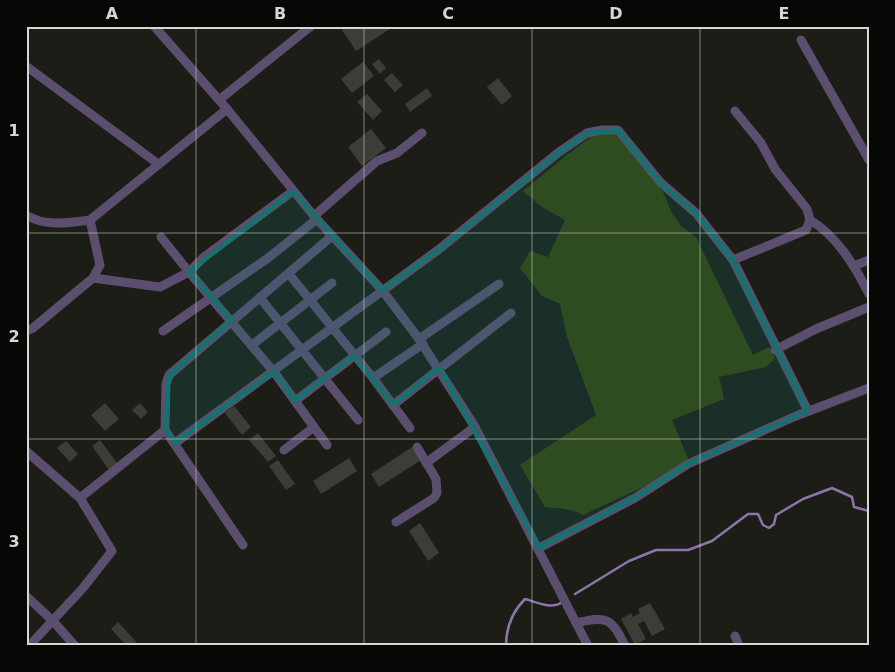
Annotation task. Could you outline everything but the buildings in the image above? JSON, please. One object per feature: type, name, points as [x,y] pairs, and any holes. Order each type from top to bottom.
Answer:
[{"type":"street","points":[[154,26],[227,109],[293,191],[382,290],[421,342],[475,427],[588,646]]},
{"type":"street","points":[[219,100],[311,26]]},
{"type":"street","points":[[801,40],[869,160]]},
{"type":"street","points":[[26,66],[158,163]]},
{"type":"street","points":[[26,215],[36,222],[64,223],[90,220],[227,109]]},
{"type":"street","points":[[733,260],[806,230],[810,220],[807,209],[775,168],[761,143],[735,110]]},
{"type":"street","points":[[175,443],[216,411],[274,372],[301,350],[438,250],[559,152],[587,133],[602,130],[618,130],[661,183],[696,213],[733,260],[776,350],[808,411]]},
{"type":"street","points":[[163,331],[210,296],[268,258],[377,161],[397,153],[422,133]]},
{"type":"street","points":[[93,278],[160,287],[171,283],[189,272],[204,257],[293,191]]},
{"type":"street","points":[[26,331],[33,328],[93,278],[100,265],[90,220]]},
{"type":"street","points":[[810,220],[823,228],[854,266],[869,294]]},
{"type":"street","points":[[243,545],[165,430],[166,384],[168,375],[231,320],[260,299],[332,236]]},
{"type":"street","points":[[161,237],[274,372],[328,444]]},
{"type":"street","points":[[854,266],[869,260]]},
{"type":"street","points":[[289,274],[373,378],[410,428]]},
{"type":"street","points":[[252,345],[332,283]]},
{"type":"street","points":[[373,378],[500,284]]},
{"type":"street","points":[[260,299],[358,420]]},
{"type":"street","points":[[776,350],[816,329],[869,307]]},
{"type":"street","points":[[393,405],[511,313]]},
{"type":"street","points":[[295,401],[386,332]]},
{"type":"street","points":[[539,548],[635,498],[688,464],[808,411],[869,388]]},
{"type":"street","points":[[284,450],[314,427]]},
{"type":"street","points":[[426,463],[475,427]]},
{"type":"street","points":[[80,498],[165,430]]},
{"type":"street","points":[[396,522],[434,498],[437,493],[436,479],[417,447]]},
{"type":"street","points":[[26,451],[80,498],[112,551],[83,588],[29,646]]},
{"type":"street","points":[[26,596],[53,621],[75,646]]},
{"type":"street","points":[[576,623],[599,618],[609,620],[616,628],[624,646]]},
{"type":"street","points":[[735,636],[739,646]]},
{"type":"highlighted area","points":[[618,130],[661,183],[696,213],[733,260],[808,411],[688,464],[635,498],[539,548],[439,368],[393,405],[354,356],[295,401],[274,372],[175,443],[165,430],[169,375],[231,320],[189,272],[293,191],[382,290],[438,250],[559,152],[587,133]]},
{"type":"green space","points":[[615,132],[663,192],[672,213],[681,226],[696,237],[753,355],[769,347],[775,358],[766,367],[719,377],[724,399],[672,420],[689,461],[656,481],[583,515],[570,510],[545,507],[520,465],[596,415],[567,337],[560,304],[542,296],[520,268],[530,251],[548,257],[565,220],[542,207],[523,191],[594,135]]},
{"type":"waterway","points":[[575,594],[629,561],[656,550],[688,550],[712,541],[748,514],[758,514],[763,525],[769,528],[774,524],[776,515],[803,499],[832,488],[852,497],[854,507],[869,511]]},
{"type":"waterway","points":[[506,646],[507,633],[511,621],[525,599],[549,605],[562,602]]}]
